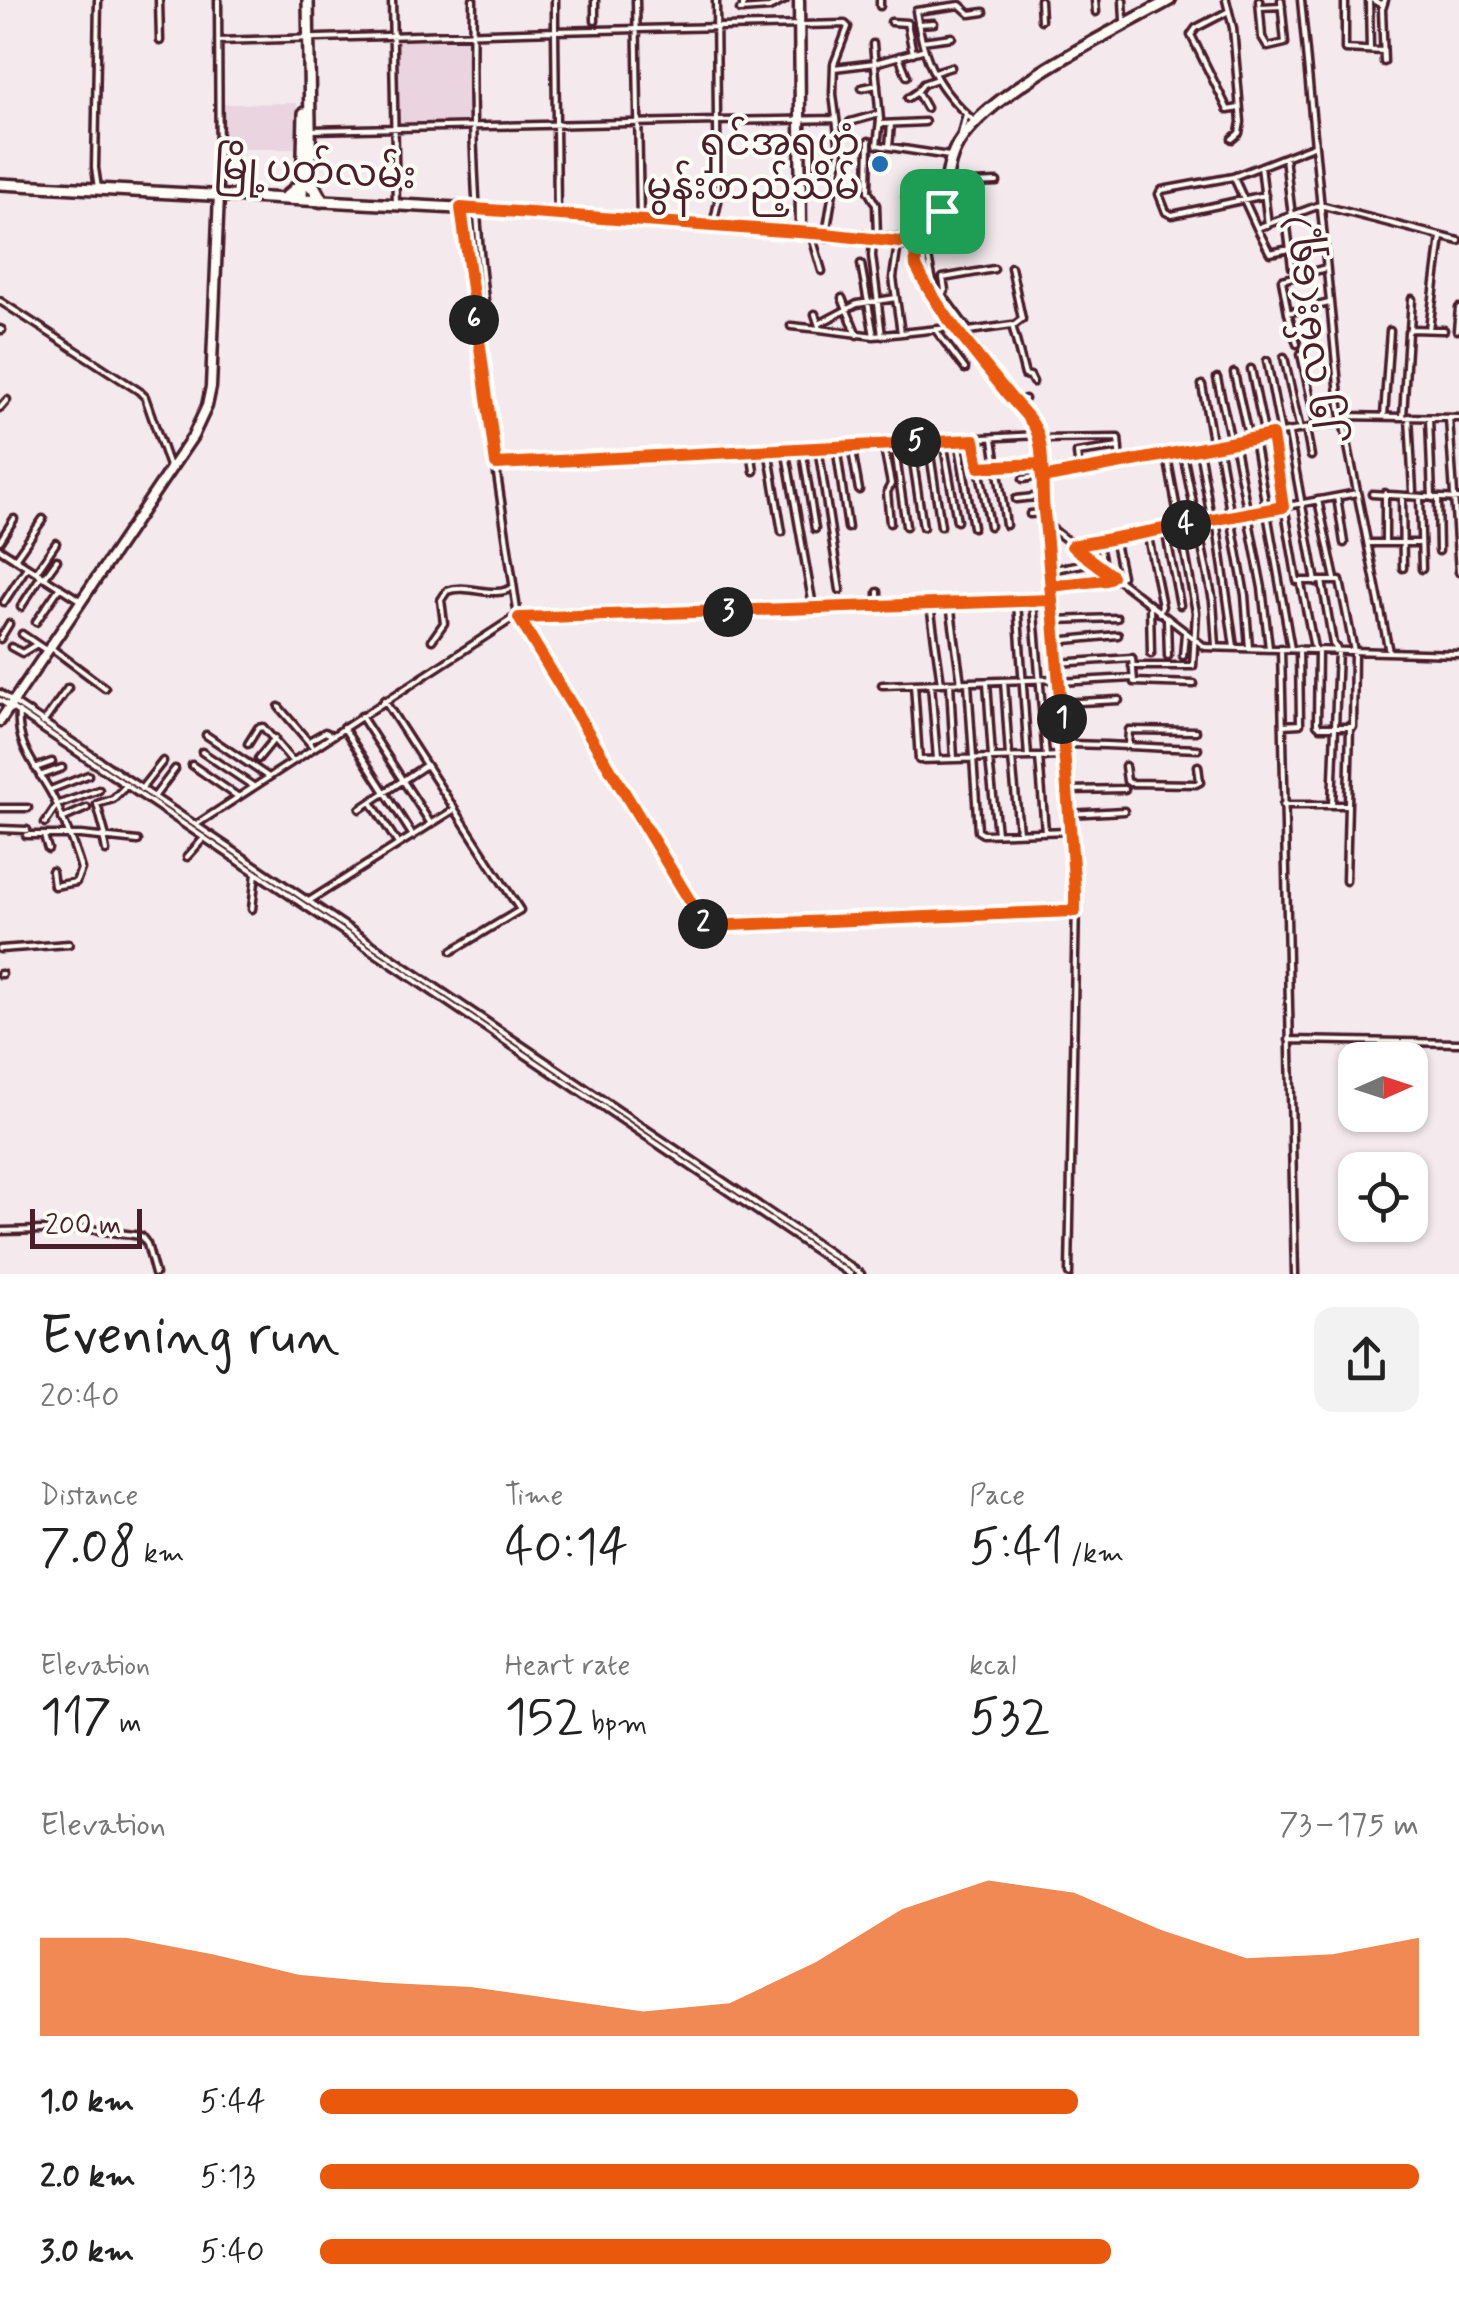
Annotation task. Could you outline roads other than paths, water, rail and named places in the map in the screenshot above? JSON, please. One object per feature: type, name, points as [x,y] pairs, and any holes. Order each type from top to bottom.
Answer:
[{"type":"highway","points":[[287,197],[308,181],[312,200]]},
{"type":"main road","points":[[305,0],[308,181],[312,200]]},
{"type":"main road","points":[[942,211],[951,156],[975,122],[999,100],[1170,0]]},
{"type":"main road","points":[[306,37],[311,130],[308,147]]},
{"type":"main road","name":"မြို့ပတ်လမ်း","points":[[0,184],[476,208],[806,232],[895,243],[921,236],[936,225],[942,211]]},
{"type":"street","points":[[98,0],[98,188]]},
{"type":"street","points":[[160,0],[160,41]]},
{"type":"street","points":[[0,722],[14,707],[48,649],[193,436],[209,399],[219,194],[218,0]]},
{"type":"street","points":[[392,0],[396,204]]},
{"type":"street","points":[[473,0],[476,208],[485,300]]},
{"type":"street","points":[[555,0],[557,214]]},
{"type":"street","points":[[594,0],[595,21]]},
{"type":"street","points":[[636,0],[640,221]]},
{"type":"street","points":[[713,226],[718,202],[716,0]]},
{"type":"street","points":[[742,0],[742,10],[769,8],[785,0]]},
{"type":"street","points":[[799,0],[799,119],[806,232],[822,270]]},
{"type":"street","points":[[923,0],[923,10]]},
{"type":"street","points":[[1040,0],[1041,20]]},
{"type":"street","points":[[1095,0],[1096,12]]},
{"type":"street","points":[[1123,0],[1124,24]]},
{"type":"street","points":[[1226,0],[1239,108],[1240,133],[1232,139]]},
{"type":"street","points":[[1259,0],[1264,46],[1285,44],[1281,3],[1260,8]]},
{"type":"street","name":"၂၅ လမ်း(ရှေ့)","points":[[1301,0],[1342,419],[1389,652]]},
{"type":"street","points":[[1344,0],[1345,49],[1384,51]]},
{"type":"street","points":[[1370,52],[1371,0],[1380,4],[1384,1],[1384,62]]},
{"type":"street","points":[[975,122],[948,98],[922,50],[916,10],[960,5],[970,14],[984,12]]},
{"type":"street","points":[[1229,11],[1191,33],[1228,110],[1239,108]]},
{"type":"street","points":[[890,22],[908,23],[913,52]]},
{"type":"street","points":[[218,41],[847,24],[834,68],[839,163],[826,234]]},
{"type":"street","points":[[918,24],[934,24]]},
{"type":"street","points":[[920,41],[952,37]]},
{"type":"street","points":[[873,44],[880,114],[877,144],[951,156]]},
{"type":"street","points":[[834,68],[875,63],[922,50]]},
{"type":"street","points":[[899,56],[907,76]]},
{"type":"street","points":[[908,98],[951,66]]},
{"type":"street","points":[[862,88],[877,85]]},
{"type":"street","points":[[917,92],[926,108]]},
{"type":"street","points":[[850,122],[880,114]]},
{"type":"street","points":[[960,140],[966,114]]},
{"type":"street","points":[[311,130],[837,120]]},
{"type":"street","points":[[880,124],[925,122]]},
{"type":"street","points":[[889,147],[891,124]]},
{"type":"street","points":[[869,141],[868,191],[876,205],[872,256],[882,336]]},
{"type":"street","points":[[1264,195],[1168,215],[1159,194],[1162,190],[1233,177],[1314,146]]},
{"type":"street","points":[[1285,157],[1292,267]]},
{"type":"street","points":[[1261,166],[1268,225]]},
{"type":"street","points":[[1233,177],[1268,252],[1324,242]]},
{"type":"street","points":[[906,198],[996,182]]},
{"type":"street","points":[[1257,228],[1320,206],[1459,241]]},
{"type":"street","points":[[461,208],[518,617],[706,929],[1075,911]]},
{"type":"street","points":[[901,332],[893,268],[895,243],[915,250],[926,246],[944,227],[942,211]]},
{"type":"street","points":[[1429,329],[1440,236]]},
{"type":"street","points":[[926,246],[933,282],[969,331],[1013,326],[1022,319],[1011,267]]},
{"type":"street","points":[[915,250],[918,271],[1038,437],[1075,911],[1069,1274]]},
{"type":"street","points":[[861,264],[874,336]]},
{"type":"street","points":[[1298,344],[1282,280],[1326,268]]},
{"type":"street","points":[[942,294],[943,278],[994,269]]},
{"type":"street","points":[[842,298],[857,335]]},
{"type":"street","points":[[820,327],[866,301],[896,298]]},
{"type":"street","points":[[1412,299],[1406,416],[1413,491]]},
{"type":"street","points":[[0,301],[139,391],[170,471]]},
{"type":"street","points":[[1288,313],[1329,303]]},
{"type":"street","points":[[1457,330],[1459,308]]},
{"type":"street","points":[[815,314],[820,327]]},
{"type":"street","points":[[792,326],[874,336],[957,327]]},
{"type":"street","points":[[1013,326],[1024,375],[1033,382]]},
{"type":"street","points":[[934,329],[965,369]]},
{"type":"street","points":[[1410,330],[1444,330]]},
{"type":"street","points":[[1384,416],[1390,331]]},
{"type":"street","points":[[1302,354],[1317,427]]},
{"type":"street","points":[[1284,357],[1311,456]]},
{"type":"street","points":[[1267,361],[1281,434]]},
{"type":"street","points":[[1250,369],[1265,437]]},
{"type":"street","points":[[1234,373],[1251,439],[1290,648]]},
{"type":"street","points":[[1217,378],[1248,513],[1269,648]]},
{"type":"street","points":[[1202,384],[1247,610],[1249,648]]},
{"type":"street","points":[[1014,402],[1024,399]]},
{"type":"street","points":[[0,408],[7,400]]},
{"type":"street","points":[[1429,417],[1439,551]]},
{"type":"street","points":[[1449,418],[1459,572]]},
{"type":"street","points":[[1023,478],[1042,478],[1233,443],[1342,419],[1459,418]]},
{"type":"street","points":[[1289,432],[1301,503],[1333,644],[1338,650],[1332,805]]},
{"type":"street","points":[[1272,435],[1297,581],[1301,584],[1316,649],[1317,724],[1350,727]]},
{"type":"street","points":[[496,464],[1038,437],[1117,438],[1120,463]]},
{"type":"street","points":[[993,439],[1006,525]]},
{"type":"street","points":[[958,440],[972,527]]},
{"type":"street","points":[[974,440],[990,526]]},
{"type":"street","points":[[943,441],[957,521]]},
{"type":"street","points":[[910,442],[923,527]]},
{"type":"street","points":[[928,442],[940,526]]},
{"type":"street","points":[[894,443],[906,526]]},
{"type":"street","points":[[883,444],[891,484],[887,492],[890,523]]},
{"type":"street","points":[[851,445],[858,490]]},
{"type":"street","points":[[818,446],[840,590]]},
{"type":"street","points":[[836,446],[848,528]]},
{"type":"street","points":[[785,448],[813,608]]},
{"type":"street","points":[[802,448],[815,529]]},
{"type":"street","points":[[1079,471],[1077,453],[1119,448]]},
{"type":"street","points":[[768,449],[782,532]]},
{"type":"street","points":[[1199,449],[1234,647]]},
{"type":"street","points":[[751,450],[754,471]]},
{"type":"street","points":[[1182,452],[1213,601],[1216,646]]},
{"type":"street","points":[[1132,666],[1192,668],[1196,612],[1166,455]]},
{"type":"street","points":[[979,467],[1040,464]]},
{"type":"street","points":[[1072,546],[1358,492]]},
{"type":"street","points":[[1372,494],[1456,499]]},
{"type":"street","points":[[1384,494],[1385,543]]},
{"type":"street","points":[[1016,499],[1043,496]]},
{"type":"street","points":[[1337,497],[1344,543]]},
{"type":"street","points":[[1402,497],[1403,568]]},
{"type":"street","points":[[1420,498],[1422,569]]},
{"type":"street","points":[[1318,500],[1335,579]]},
{"type":"street","points":[[1030,514],[1044,513]]},
{"type":"street","points":[[15,559],[43,518]]},
{"type":"street","points":[[0,541],[14,520]]},
{"type":"street","points":[[1046,523],[1205,647],[1459,654]]},
{"type":"street","points":[[1165,529],[1180,605]]},
{"type":"street","points":[[1147,532],[1162,606],[1160,613]]},
{"type":"street","points":[[1114,538],[1122,576]]},
{"type":"street","points":[[1098,541],[1102,560]]},
{"type":"street","points":[[1368,543],[1421,542]]},
{"type":"street","points":[[21,607],[56,543]]},
{"type":"street","points":[[0,549],[81,601]]},
{"type":"street","points":[[40,575],[58,560]]},
{"type":"street","points":[[1049,570],[1094,562]]},
{"type":"street","points":[[4,602],[27,567]]},
{"type":"street","points":[[1050,586],[1112,576]]},
{"type":"street","points":[[1301,584],[1340,581],[1354,650],[1346,881]]},
{"type":"street","points":[[432,640],[444,623],[441,600],[447,591],[464,588],[505,592],[513,587]]},
{"type":"street","points":[[36,622],[60,588]]},
{"type":"street","points":[[878,592],[878,606]]},
{"type":"street","points":[[1033,600],[1046,757]]},
{"type":"street","points":[[197,824],[343,726],[518,617],[1052,600]]},
{"type":"street","points":[[1017,601],[1028,757]]},
{"type":"street","points":[[930,604],[942,684]]},
{"type":"street","points":[[950,604],[961,683]]},
{"type":"street","points":[[1150,606],[1151,654]]},
{"type":"street","points":[[1054,620],[1117,618]]},
{"type":"street","points":[[1167,619],[1168,656]]},
{"type":"street","points":[[0,639],[9,624]]},
{"type":"street","points":[[1182,656],[1185,633]]},
{"type":"street","points":[[22,634],[104,688]]},
{"type":"street","points":[[1055,641],[1118,635]]},
{"type":"street","points":[[11,646],[22,653],[36,644]]},
{"type":"street","points":[[1281,648],[1295,1274]]},
{"type":"street","points":[[1283,725],[1300,724],[1299,649]]},
{"type":"street","points":[[1057,663],[1132,658],[1134,682],[1194,684]]},
{"type":"street","points":[[882,685],[1133,678]]},
{"type":"street","points":[[1004,681],[1019,832]]},
{"type":"street","points":[[986,682],[997,833]]},
{"type":"street","points":[[968,683],[978,831],[1070,830]]},
{"type":"street","points":[[914,684],[919,760],[1064,756]]},
{"type":"street","points":[[931,684],[937,760]]},
{"type":"street","points":[[950,684],[954,760]]},
{"type":"street","points":[[43,723],[68,688]]},
{"type":"street","points":[[0,696],[197,824],[861,1274]]},
{"type":"street","points":[[384,700],[520,910],[452,950]]},
{"type":"street","points":[[1060,703],[1119,700]]},
{"type":"street","points":[[14,707],[43,723],[204,838],[850,1274]]},
{"type":"street","points":[[14,707],[20,737],[34,768],[50,790],[80,865],[73,885],[54,886],[52,871]]},
{"type":"street","points":[[279,708],[313,747]]},
{"type":"street","points":[[361,716],[430,824]]},
{"type":"street","points":[[248,744],[262,726],[292,761]]},
{"type":"street","points":[[343,726],[414,836]]},
{"type":"street","points":[[1128,745],[1129,730],[1196,731]]},
{"type":"street","points":[[308,742],[325,732],[330,735]]},
{"type":"street","points":[[206,735],[267,776]]},
{"type":"street","points":[[258,759],[275,738]]},
{"type":"street","points":[[1064,744],[1198,749]]},
{"type":"street","points":[[202,752],[253,786]]},
{"type":"street","points":[[1039,757],[1044,832]]},
{"type":"street","points":[[141,788],[163,760]]},
{"type":"street","points":[[34,768],[52,762]]},
{"type":"street","points":[[192,764],[237,796]]},
{"type":"street","points":[[360,809],[426,765]]},
{"type":"street","points":[[1126,766],[1126,781],[1130,783],[1196,784],[1200,782],[1198,766]]},
{"type":"street","points":[[40,776],[62,768]]},
{"type":"street","points":[[154,797],[175,769]]},
{"type":"street","points":[[50,790],[88,776]]},
{"type":"street","points":[[106,851],[98,804],[116,797],[128,785]]},
{"type":"street","points":[[1066,790],[1124,789]]},
{"type":"street","points":[[45,823],[57,806],[99,790]]},
{"type":"street","points":[[372,802],[398,846]]},
{"type":"street","points":[[1283,805],[1348,805]]},
{"type":"street","points":[[0,808],[28,808]]},
{"type":"street","points":[[62,819],[86,808]]},
{"type":"street","points":[[309,901],[455,809]]},
{"type":"street","points":[[1068,814],[1124,811]]},
{"type":"street","points":[[0,829],[44,836],[138,840]]},
{"type":"street","points":[[44,836],[48,849]]},
{"type":"street","points":[[120,838],[121,848]]},
{"type":"street","points":[[187,858],[204,838]]},
{"type":"street","points":[[252,909],[256,873]]},
{"type":"street","points":[[0,950],[69,944]]},
{"type":"street","points":[[1289,1040],[1459,1043]]},
{"type":"street","points":[[0,1231],[89,1229],[141,1236],[156,1274]]},
{"type":"place","name":"ရှင်အရဟံ မွန်းတည့်သိမ်","points":[[880,164]]}]
